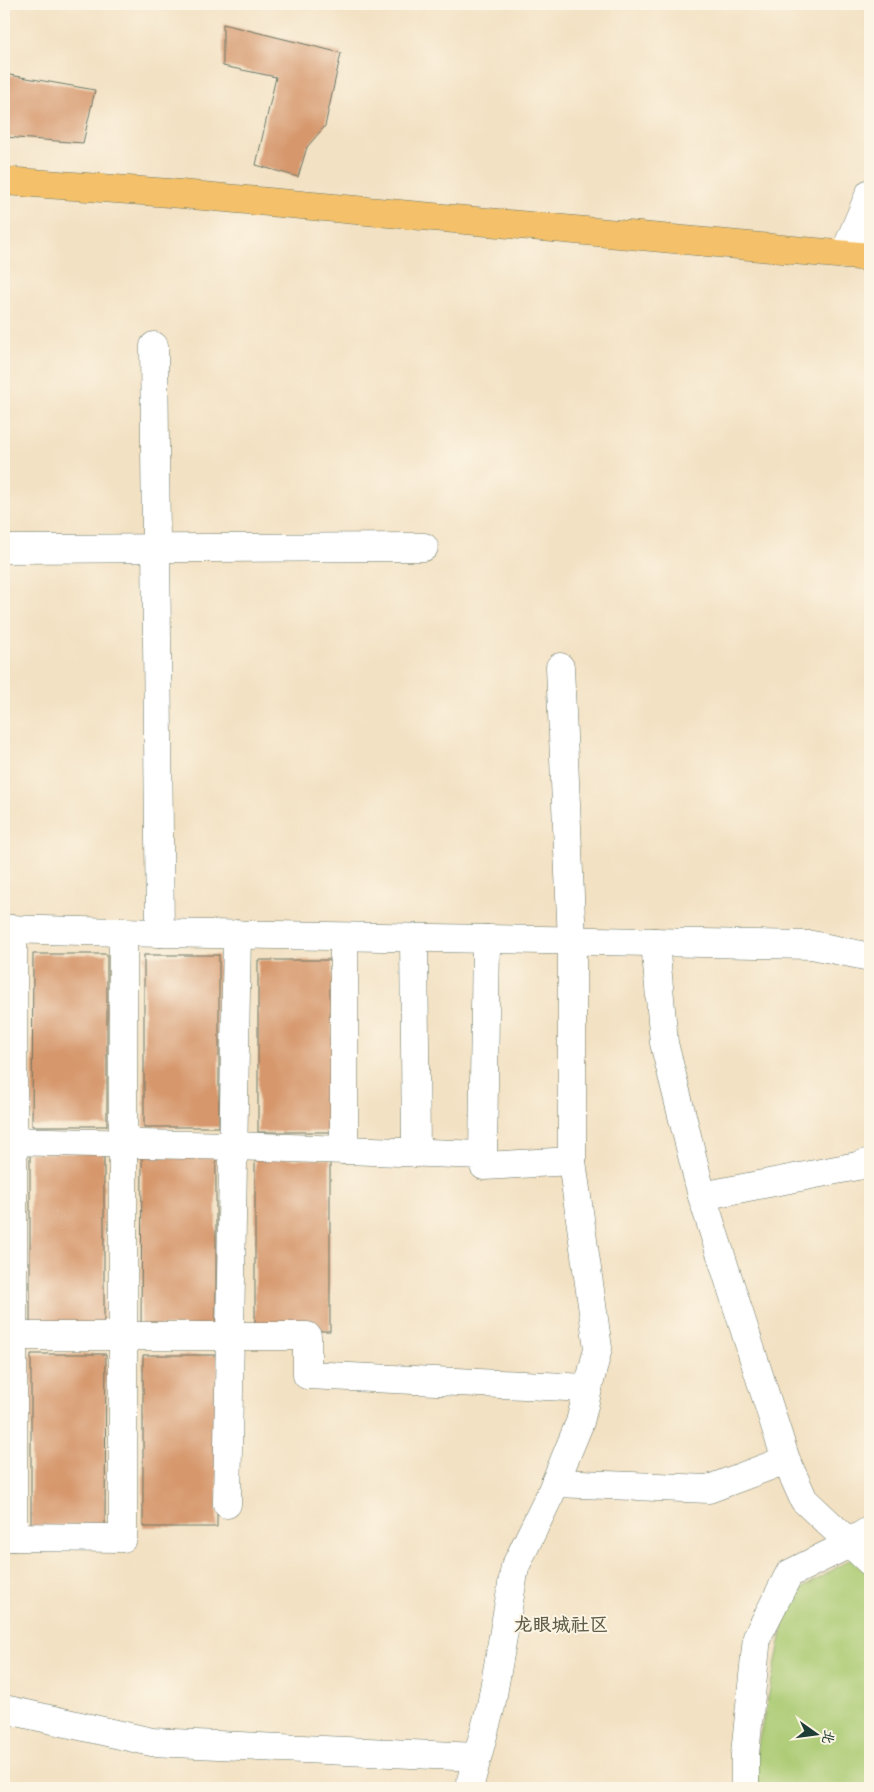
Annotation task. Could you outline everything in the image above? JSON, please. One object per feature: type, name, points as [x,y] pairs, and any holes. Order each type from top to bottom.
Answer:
[{"type":"main road","points":[[4,181],[170,193],[870,257]]},
{"type":"street","points":[[844,255],[870,193]]},
{"type":"street","points":[[154,346],[160,933]]},
{"type":"street","points":[[4,549],[424,547]]},
{"type":"street","points":[[469,1788],[491,1706],[515,1568],[555,1483],[580,1422],[598,1348],[572,1161],[572,941],[560,667]]},
{"type":"street","points":[[123,932],[123,1538],[8,1537],[8,929],[812,945],[870,957]]},
{"type":"street","points":[[227,1504],[237,934]]},
{"type":"street","points":[[344,936],[344,1150]]},
{"type":"street","points":[[414,938],[416,1153]]},
{"type":"street","points":[[486,939],[484,1166],[572,1161]]},
{"type":"street","points":[[655,942],[664,1043],[702,1196],[786,1460],[804,1500],[859,1537],[870,1562]]},
{"type":"street","points":[[8,1141],[233,1146],[483,1155]]},
{"type":"street","points":[[702,1196],[870,1162]]},
{"type":"street","points":[[8,1336],[307,1336],[306,1375],[588,1388]]},
{"type":"street","points":[[555,1483],[709,1489],[786,1460]]},
{"type":"street","points":[[745,1788],[745,1754],[757,1637],[789,1574],[859,1537]]},
{"type":"street","points":[[4,1709],[152,1742],[477,1757]]},
{"type":"green space","points":[[870,1547],[870,1788],[759,1788],[753,1767],[790,1596]]},
{"type":"building","points":[[223,24],[341,53],[325,126],[307,147],[298,177],[256,165],[276,77],[223,66]]},
{"type":"building","points":[[4,74],[95,90],[83,143],[4,137]]},
{"type":"building","points":[[33,954],[107,954],[107,1126],[32,1126]]},
{"type":"building","points":[[144,955],[219,955],[219,1127],[144,1127]]},
{"type":"building","points":[[258,960],[332,960],[333,1132],[258,1132]]},
{"type":"building","points":[[30,1153],[104,1153],[104,1325],[30,1325]]},
{"type":"building","points":[[142,1154],[216,1154],[216,1326],[141,1326]]},
{"type":"building","points":[[255,1159],[330,1159],[330,1331],[255,1331]]},
{"type":"building","points":[[31,1354],[106,1354],[105,1526],[31,1526]]},
{"type":"building","points":[[143,1355],[218,1355],[217,1527],[143,1527]]},
{"type":"district","name":"龙眼城社区","points":[[561,1625]]}]
